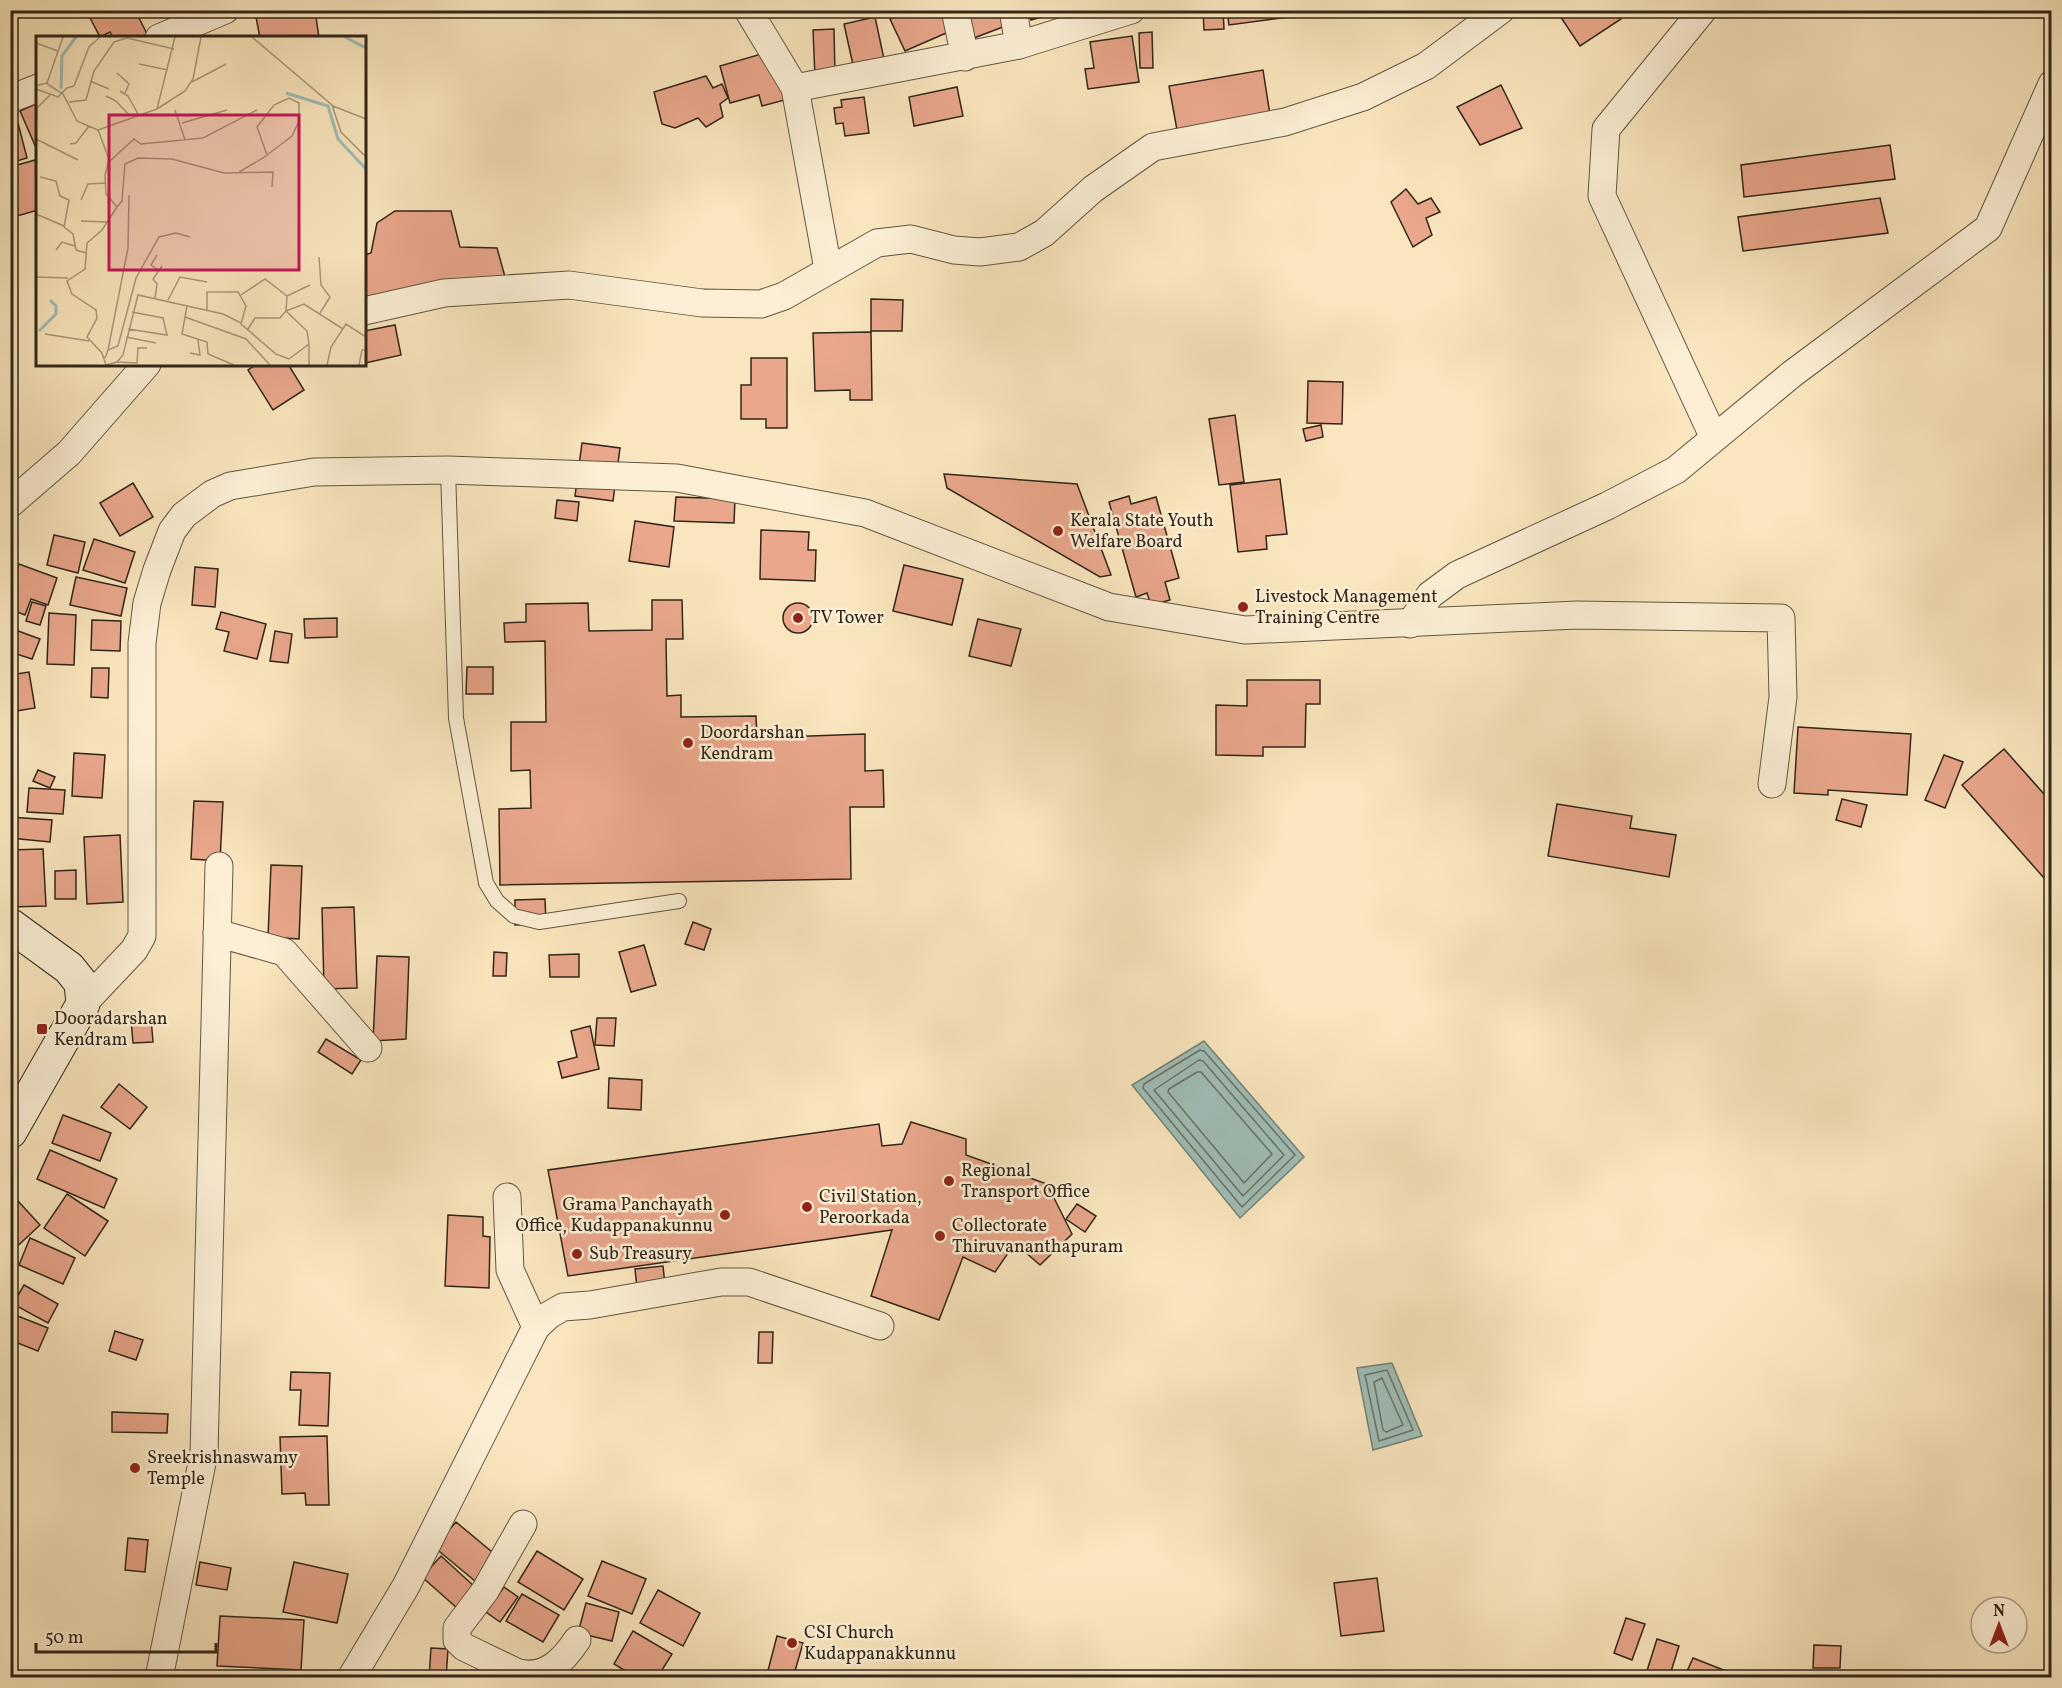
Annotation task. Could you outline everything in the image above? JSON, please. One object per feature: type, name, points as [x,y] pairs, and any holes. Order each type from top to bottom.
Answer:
[{"type":"main road","points":[[10,925],[69,968],[81,983],[83,1004],[10,1132]]},
{"type":"street","points":[[164,36],[225,10]]},
{"type":"street","points":[[748,10],[795,88],[828,269]]},
{"type":"street","points":[[955,10],[965,57]]},
{"type":"street","points":[[1013,10],[1019,45]]},
{"type":"street","points":[[795,88],[1019,45],[1078,19],[1131,10]]},
{"type":"street","points":[[366,311],[444,293],[569,285],[702,303],[761,304],[784,296],[877,243],[911,239],[954,250],[980,252],[1019,247],[1044,233],[1093,189],[1153,147],[1285,122],[1363,97],[1426,66],[1501,10]]},
{"type":"street","points":[[1703,10],[1606,129],[1602,196],[1714,438]]},
{"type":"street","points":[[1410,624],[1430,595],[1457,575],[1607,506],[1666,475],[1792,374],[1988,228],[2052,84]]},
{"type":"street","points":[[10,99],[36,89]]},
{"type":"street","points":[[10,504],[69,453],[145,366]]},
{"type":"street","points":[[83,1004],[134,950],[142,936],[142,643],[147,603],[172,531],[197,504],[230,486],[314,472],[448,470],[677,478],[865,513],[1109,607],[1245,630],[1577,615],[1781,618],[1783,698],[1772,784]]},
{"type":"street","points":[[159,1677],[204,1453],[219,866]]},
{"type":"street","points":[[217,933],[284,952],[368,1048]]},
{"type":"street","points":[[507,1197],[510,1270],[536,1327]]},
{"type":"street","points":[[351,1677],[406,1586],[536,1327],[549,1315],[563,1307],[624,1300],[721,1282],[749,1282],[880,1326]]},
{"type":"street","points":[[523,1524],[485,1591],[457,1628],[457,1640],[464,1647],[517,1675],[541,1673],[562,1662],[577,1640]]},
{"type":"lane","points":[[448,470],[456,718],[486,884],[497,901],[514,916],[539,922],[679,901]]},
{"type":"water","points":[[1204,1041],[1304,1157],[1240,1218],[1132,1085]]},
{"type":"water","points":[[1392,1363],[1422,1436],[1373,1450],[1357,1368]]},
{"type":"building","points":[[22,10],[63,10],[63,14],[22,13]]},
{"type":"building","points":[[86,10],[135,10],[147,34],[112,36],[110,32],[99,36]]},
{"type":"building","points":[[294,10],[315,10],[319,36],[260,36],[256,17]]},
{"type":"building","points":[[908,10],[944,10],[953,30],[905,51],[890,19]]},
{"type":"building","points":[[964,10],[1003,10],[1008,25],[974,38]]},
{"type":"building","points":[[1028,10],[1065,10],[1031,20]]},
{"type":"building","points":[[1223,10],[1224,29],[1204,30],[1203,11]]},
{"type":"building","points":[[1227,10],[1294,10],[1295,16],[1229,25]]},
{"type":"building","points":[[1556,10],[1616,10],[1621,19],[1580,46]]},
{"type":"building","points":[[875,17],[884,59],[853,65],[844,24]]},
{"type":"building","points":[[834,29],[835,76],[815,77],[813,30]]},
{"type":"building","points":[[1152,32],[1153,68],[1140,68],[1139,33]]},
{"type":"building","points":[[1132,36],[1139,82],[1088,89],[1085,69],[1094,68],[1090,42]]},
{"type":"building","points":[[779,49],[792,98],[762,106],[759,95],[730,103],[720,66]]},
{"type":"building","points":[[1263,70],[1270,115],[1177,130],[1169,86]]},
{"type":"building","points":[[706,76],[713,88],[722,84],[728,98],[720,104],[723,117],[706,127],[698,118],[675,128],[662,124],[654,92]]},
{"type":"building","points":[[1501,85],[1522,128],[1480,145],[1457,107]]},
{"type":"building","points":[[957,87],[963,116],[914,126],[909,97]]},
{"type":"building","points":[[864,97],[869,133],[845,136],[843,123],[836,124],[834,108],[842,107],[841,100]]},
{"type":"building","points":[[36,104],[36,148],[20,111]]},
{"type":"building","points":[[18,123],[27,158],[10,163],[10,125]]},
{"type":"building","points":[[1890,145],[1895,179],[1744,197],[1741,165]]},
{"type":"building","points":[[35,160],[36,163],[36,211],[10,218],[10,167]]},
{"type":"building","points":[[1406,189],[1418,204],[1431,198],[1440,212],[1426,218],[1432,235],[1413,247],[1391,202]]},
{"type":"building","points":[[1880,198],[1888,233],[1743,251],[1738,217]]},
{"type":"building","points":[[395,211],[451,211],[460,247],[497,248],[507,284],[366,302],[366,254],[371,253],[377,223]]},
{"type":"building","points":[[871,299],[903,300],[902,331],[871,331]]},
{"type":"building","points":[[395,325],[401,355],[366,363],[366,331]]},
{"type":"building","points":[[871,332],[872,400],[850,400],[850,390],[815,391],[813,333]]},
{"type":"building","points":[[751,358],[787,358],[787,428],[766,428],[766,419],[741,419],[741,385],[751,385]]},
{"type":"building","points":[[254,366],[289,366],[304,390],[273,410],[248,370]]},
{"type":"building","points":[[1308,381],[1343,382],[1342,424],[1307,423]]},
{"type":"building","points":[[1235,415],[1244,482],[1219,485],[1209,419]]},
{"type":"building","points":[[1321,425],[1323,437],[1306,441],[1303,429]]},
{"type":"building","points":[[582,443],[620,448],[613,501],[575,496]]},
{"type":"building","name":"Kerala State Youth Welfare Board","points":[[944,474],[1077,484],[1111,575],[1100,577],[947,488]]},
{"type":"building","points":[[1280,479],[1287,534],[1266,536],[1267,549],[1238,552],[1230,485]]},
{"type":"building","points":[[133,483],[153,517],[120,536],[100,503]]},
{"type":"building","points":[[1129,496],[1131,504],[1156,497],[1179,578],[1165,582],[1170,600],[1151,605],[1147,593],[1136,597],[1109,502]]},
{"type":"building","points":[[676,497],[735,499],[734,523],[674,521]]},
{"type":"building","points":[[557,500],[579,502],[577,521],[555,518]]},
{"type":"building","points":[[635,521],[674,527],[669,567],[629,561]]},
{"type":"building","points":[[761,530],[809,532],[808,550],[816,550],[815,581],[760,579]]},
{"type":"building","points":[[54,535],[85,542],[78,573],[47,565]]},
{"type":"building","points":[[94,539],[135,552],[125,583],[83,570]]},
{"type":"building","points":[[19,564],[57,578],[48,605],[31,599],[25,615],[10,609],[10,587]]},
{"type":"building","points":[[904,565],[963,579],[952,625],[893,611]]},
{"type":"building","points":[[195,567],[218,569],[215,607],[192,605]]},
{"type":"building","points":[[76,577],[127,588],[121,616],[70,605]]},
{"type":"building","name":"Doordarshan Kendram","points":[[652,600],[682,600],[683,639],[666,639],[667,696],[681,695],[681,717],[756,716],[757,738],[865,734],[865,771],[883,770],[884,807],[850,807],[851,879],[500,885],[499,809],[531,808],[530,770],[511,771],[511,722],[546,722],[545,641],[505,642],[504,623],[526,622],[526,604],[588,603],[589,631],[652,630]]},
{"type":"building","points":[[32,602],[46,606],[40,625],[26,621]]},
{"type":"building","name":"TV Tower","points":[[798,603],[809,607],[813,618],[809,629],[798,633],[787,629],[783,618],[787,607]]},
{"type":"building","points":[[221,612],[266,624],[257,659],[224,651],[229,632],[216,629]]},
{"type":"building","points":[[49,613],[76,615],[74,665],[47,664]]},
{"type":"building","points":[[337,618],[337,637],[305,638],[304,619]]},
{"type":"building","points":[[978,619],[1021,629],[1011,666],[969,656]]},
{"type":"building","points":[[92,620],[121,621],[120,651],[91,650]]},
{"type":"building","points":[[10,628],[40,639],[32,659],[10,652]]},
{"type":"building","points":[[275,631],[292,634],[288,663],[270,661]]},
{"type":"building","points":[[467,667],[493,667],[493,694],[466,694]]},
{"type":"building","points":[[92,668],[109,668],[108,698],[91,697]]},
{"type":"building","points":[[29,672],[35,708],[10,712],[10,675]]},
{"type":"building","points":[[1247,680],[1320,680],[1320,704],[1306,704],[1305,747],[1263,747],[1263,756],[1216,755],[1216,705],[1247,706]]},
{"type":"building","points":[[1798,727],[1911,734],[1907,795],[1828,790],[1828,795],[1794,793]]},
{"type":"building","points":[[2004,749],[2052,803],[2052,887],[1962,785]]},
{"type":"building","points":[[74,753],[105,755],[102,798],[72,796]]},
{"type":"building","points":[[1944,755],[1963,762],[1945,808],[1925,800]]},
{"type":"building","points":[[38,770],[55,777],[50,788],[33,781]]},
{"type":"building","points":[[29,788],[65,790],[63,814],[27,812]]},
{"type":"building","points":[[1842,799],[1867,805],[1861,827],[1836,820]]},
{"type":"building","points":[[194,801],[223,802],[220,861],[191,859]]},
{"type":"building","points":[[1557,804],[1632,816],[1630,828],[1676,835],[1669,877],[1548,856]]},
{"type":"building","points":[[10,817],[52,820],[50,842],[10,838]]},
{"type":"building","points":[[120,835],[123,902],[87,904],[84,837]]},
{"type":"building","points":[[43,849],[46,906],[10,907],[10,850]]},
{"type":"building","points":[[271,865],[302,866],[299,939],[268,937]]},
{"type":"building","points":[[76,870],[76,899],[55,899],[55,871]]},
{"type":"building","points":[[545,899],[546,924],[515,925],[515,900]]},
{"type":"building","points":[[354,907],[357,988],[324,989],[322,908]]},
{"type":"building","points":[[693,922],[711,929],[704,950],[685,944]]},
{"type":"building","points":[[644,945],[656,985],[631,992],[619,952]]},
{"type":"building","points":[[494,952],[507,953],[506,976],[493,976]]},
{"type":"building","points":[[579,954],[579,977],[550,977],[549,955]]},
{"type":"building","points":[[377,956],[409,957],[406,1039],[373,1041]]},
{"type":"building","points":[[151,1018],[153,1042],[133,1043],[131,1020]]},
{"type":"building","points":[[597,1018],[616,1018],[614,1046],[595,1045]]},
{"type":"building","points":[[590,1026],[599,1069],[562,1078],[558,1062],[577,1057],[571,1031]]},
{"type":"building","points":[[326,1039],[361,1060],[352,1074],[318,1052]]},
{"type":"building","points":[[609,1078],[642,1080],[641,1110],[608,1108]]},
{"type":"building","points":[[119,1084],[147,1107],[130,1129],[101,1107]]},
{"type":"building","points":[[63,1115],[111,1133],[100,1161],[52,1143]]},
{"type":"building","name":"Civil Station, Peroorkada","points":[[911,1122],[966,1139],[966,1155],[1047,1184],[1072,1234],[1040,1265],[1015,1243],[995,1272],[963,1257],[939,1320],[871,1296],[892,1230],[568,1276],[548,1170],[879,1124],[882,1146],[902,1144]]},
{"type":"building","points":[[50,1150],[117,1179],[104,1208],[37,1179]]},
{"type":"building","points":[[67,1194],[108,1221],[85,1256],[44,1228]]},
{"type":"building","points":[[18,1201],[40,1225],[10,1253],[10,1208]]},
{"type":"building","points":[[1077,1204],[1096,1216],[1085,1232],[1066,1219]]},
{"type":"building","points":[[448,1215],[483,1217],[483,1236],[490,1237],[489,1288],[445,1286]]},
{"type":"building","points":[[30,1238],[75,1258],[63,1284],[19,1265]]},
{"type":"building","points":[[663,1266],[665,1285],[637,1288],[635,1269]]},
{"type":"building","points":[[24,1285],[58,1304],[48,1323],[13,1304]]},
{"type":"building","points":[[10,1313],[48,1328],[38,1351],[10,1340]]},
{"type":"building","points":[[115,1331],[143,1340],[136,1360],[109,1351]]},
{"type":"building","points":[[759,1332],[773,1332],[772,1363],[758,1363]]},
{"type":"building","points":[[291,1372],[330,1373],[328,1426],[299,1425],[301,1390],[290,1390]]},
{"type":"building","points":[[112,1412],[168,1414],[167,1433],[112,1432]]},
{"type":"building","points":[[327,1436],[329,1505],[306,1505],[305,1493],[282,1494],[280,1437]]},
{"type":"building","points":[[456,1522],[497,1556],[475,1581],[434,1547]]},
{"type":"building","points":[[128,1538],[148,1540],[145,1572],[125,1570]]},
{"type":"building","points":[[537,1551],[583,1579],[564,1610],[518,1582]]},
{"type":"building","points":[[441,1556],[475,1587],[457,1608],[422,1577]]},
{"type":"building","points":[[602,1561],[646,1579],[632,1614],[588,1596]]},
{"type":"building","points":[[200,1562],[231,1568],[227,1590],[196,1585]]},
{"type":"building","points":[[294,1562],[348,1574],[337,1623],[283,1612]]},
{"type":"building","points":[[1377,1578],[1384,1631],[1341,1636],[1334,1583]]},
{"type":"building","points":[[504,1587],[518,1597],[500,1622],[486,1612]]},
{"type":"building","points":[[658,1590],[700,1613],[683,1646],[640,1623]]},
{"type":"building","points":[[522,1594],[559,1615],[543,1642],[506,1621]]},
{"type":"building","points":[[586,1603],[619,1612],[612,1641],[578,1633]]},
{"type":"building","points":[[220,1616],[304,1620],[301,1670],[217,1666]]},
{"type":"building","points":[[1626,1618],[1645,1624],[1632,1660],[1614,1653]]},
{"type":"building","points":[[633,1631],[672,1654],[657,1678],[637,1678],[614,1664]]},
{"type":"building","points":[[777,1636],[803,1643],[793,1678],[766,1678]]},
{"type":"building","points":[[1657,1639],[1679,1646],[1669,1678],[1646,1674]]},
{"type":"building","points":[[1814,1645],[1841,1646],[1840,1668],[1813,1668]]},
{"type":"building","points":[[431,1648],[448,1649],[446,1678],[429,1678]]},
{"type":"building","points":[[1693,1658],[1726,1671],[1723,1678],[1684,1678]]},
{"type":"place","name":"Kerala State Youth Welfare Board","points":[[1058,531]]},
{"type":"place","name":"Livestock Management Training Centre","points":[[1243,607]]},
{"type":"place","name":"TV Tower","points":[[798,618]]},
{"type":"place","name":"Doordarshan Kendram","points":[[688,743]]},
{"type":"place","name":"Dooradarshan Kendram","points":[[42,1029]]},
{"type":"place","name":"Regional Transport Office","points":[[949,1181]]},
{"type":"place","name":"Civil Station, Peroorkada","points":[[807,1207]]},
{"type":"place","name":"Grama Panchayath Office, Kudappanakunnu","points":[[725,1215]]},
{"type":"place","name":"Collectorate Thiruvananthapuram","points":[[940,1236]]},
{"type":"place","name":"Sub Treasury","points":[[577,1254]]},
{"type":"place","name":"Sreekrishnaswamy Temple","points":[[135,1468]]},
{"type":"place","name":"CSI Church Kudappanakkunnu","points":[[792,1643]]}]
